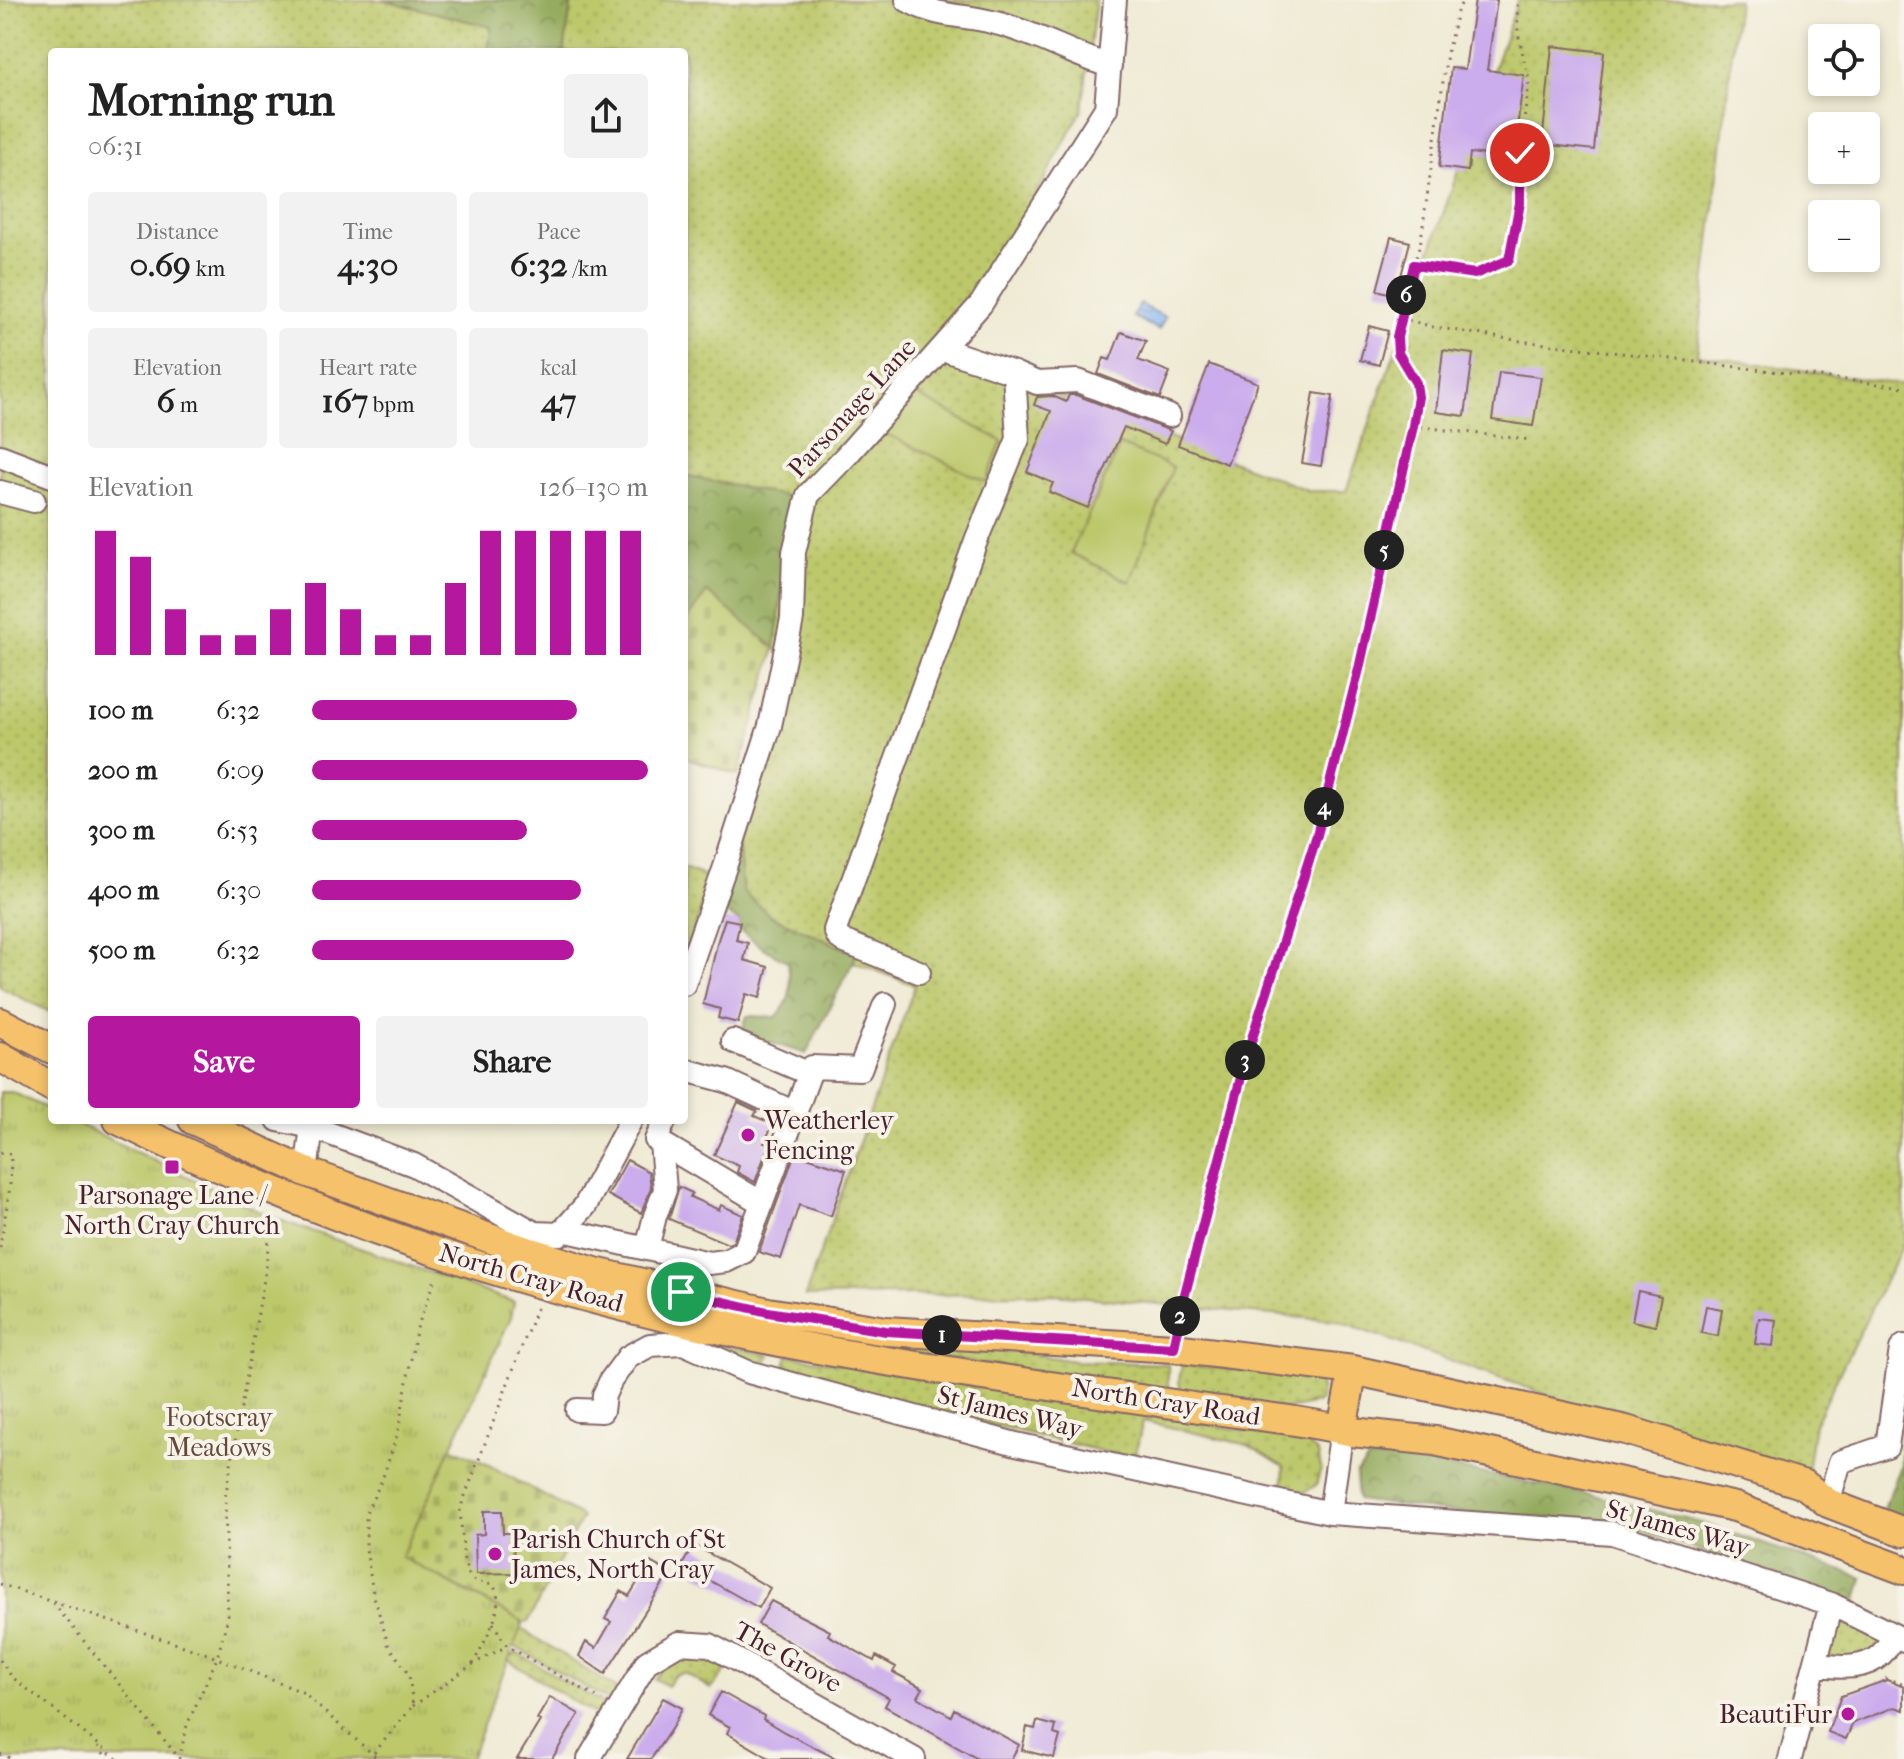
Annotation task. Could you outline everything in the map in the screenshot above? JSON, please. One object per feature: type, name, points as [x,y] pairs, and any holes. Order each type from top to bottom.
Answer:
[{"type":"main road","points":[[0,1022],[48,1047]]},
{"type":"main road","points":[[0,1057],[26,1080]]},
{"type":"main road","name":"North Cray Road","points":[[126,1124],[282,1195],[444,1254],[587,1299],[812,1348],[1435,1441],[1735,1507],[1904,1570]]},
{"type":"main road","name":"North Cray Road","points":[[202,1124],[306,1172],[514,1247],[595,1272],[768,1312],[886,1331],[1174,1348],[1353,1370],[1626,1430],[1805,1485],[1828,1503],[1904,1532]]},
{"type":"main road","points":[[1342,1429],[1353,1370]]},
{"type":"street","points":[[907,0],[949,17],[990,21],[1110,66]]},
{"type":"street","name":"Parsonage Lane","points":[[688,973],[770,726],[792,619],[794,552],[808,495],[981,304],[1106,108],[1115,0]]},
{"type":"street","points":[[942,349],[1037,383],[1078,381],[1169,416]]},
{"type":"street","points":[[919,972],[845,942],[835,930],[977,538],[1018,439],[1014,373]]},
{"type":"street","points":[[0,456],[48,474]]},
{"type":"street","points":[[0,492],[34,501]]},
{"type":"street","points":[[563,1230],[709,1263],[726,1261],[744,1252],[812,1067],[860,1069],[885,1004]]},
{"type":"street","points":[[733,1041],[810,1074]]},
{"type":"street","points":[[688,1071],[726,1081],[795,1113]]},
{"type":"street","points":[[306,1172],[314,1124],[414,1165],[535,1233],[560,1234],[585,1206],[629,1124]]},
{"type":"street","points":[[663,1124],[656,1140],[762,1203]]},
{"type":"street","points":[[647,1248],[665,1190],[661,1143]]},
{"type":"street","name":"St James Way","points":[[577,1410],[602,1419],[604,1395],[628,1357],[650,1345],[683,1343],[748,1372],[1016,1444],[1330,1513],[1612,1533],[1831,1604],[1898,1637]]},
{"type":"street","points":[[1828,1503],[1840,1462],[1887,1446],[1901,1349],[1904,1346]]},
{"type":"street","points":[[1330,1513],[1342,1429]]},
{"type":"street","points":[[1790,1759],[1831,1604]]},
{"type":"street","points":[[1816,1664],[1839,1669],[1858,1667],[1875,1660],[1898,1637]]},
{"type":"street","name":"The Grove","points":[[589,1759],[647,1662],[679,1643],[710,1645],[914,1759]]},
{"type":"path","points":[[1174,1348],[1247,1054],[1321,820],[1359,669],[1413,426],[1418,397],[1416,383],[1398,353],[1400,318],[1423,225],[1447,53],[1463,0]]},
{"type":"path","points":[[1414,265],[1475,274],[1509,260],[1520,203],[1520,153],[1529,81],[1518,33],[1517,0]]},
{"type":"path","points":[[1400,318],[1433,327],[1521,341],[1904,387]]},
{"type":"path","points":[[1413,426],[1531,440]]},
{"type":"path","points":[[0,1153],[11,1154],[10,1186],[0,1248]]},
{"type":"path","points":[[179,1759],[187,1725],[217,1658],[228,1617],[225,1498],[266,1268],[271,1217]]},
{"type":"path","points":[[413,1706],[409,1675],[388,1644],[373,1593],[366,1549],[366,1513],[382,1480],[398,1432],[416,1331],[438,1272]]},
{"type":"path","points":[[473,1664],[498,1609],[497,1591],[493,1585],[475,1581],[468,1573],[464,1561],[460,1509],[538,1305]]},
{"type":"path","points":[[0,1584],[217,1658],[302,1692],[378,1759]]},
{"type":"path","points":[[53,1603],[179,1759]]},
{"type":"path","points":[[492,1621],[507,1646],[608,1704]]},
{"type":"path","points":[[369,1759],[413,1706],[473,1664],[507,1646]]},
{"type":"path","points":[[0,1660],[12,1677],[117,1759]]},
{"type":"path","points":[[96,1743],[108,1759]]},
{"type":"path","points":[[0,1754],[12,1759]]},
{"type":"green space","points":[[0,0],[1096,0],[1082,110],[950,353],[1310,491],[1346,491],[1518,0],[1738,0],[1697,355],[1904,385],[1904,1243],[1814,1424],[1805,1485],[1336,1321],[1055,1294],[805,1296],[915,985],[821,950],[717,904],[797,666],[707,592],[688,619],[688,48],[48,48],[48,1011],[0,987]]},
{"type":"green space","points":[[384,0],[572,0],[565,48],[488,48],[491,27]]},
{"type":"green space","points":[[915,394],[1002,441],[986,482],[882,432]]},
{"type":"green space","points":[[1120,445],[1173,467],[1130,582],[1071,553]]},
{"type":"green space","points":[[688,476],[793,498],[775,648],[707,592],[688,619]]},
{"type":"green space","points":[[707,592],[775,648],[738,775],[688,758],[688,619]]},
{"type":"green space","points":[[738,840],[743,892],[771,916],[857,954],[806,1054],[741,1033],[747,1016],[776,1017],[789,997],[790,985],[788,962],[738,929],[740,922],[715,906]]},
{"type":"green space","points":[[688,870],[711,879],[688,946]]},
{"type":"green space","name":"Footscray Meadows","points":[[0,1092],[12,1092],[48,1109],[48,1124],[78,1124],[271,1217],[514,1302],[511,1317],[401,1557],[523,1622],[470,1759],[0,1759]]},
{"type":"green space","points":[[580,1277],[1074,1361],[1168,1364],[1168,1393],[767,1330]]},
{"type":"green space","points":[[691,1338],[770,1355],[765,1362],[751,1363]]},
{"type":"green space","points":[[788,1355],[1303,1440],[1318,1453],[1321,1469],[1316,1485],[1302,1494],[1282,1492],[1284,1467],[1248,1445],[1143,1421],[1134,1459],[792,1376],[785,1366]]},
{"type":"green space","points":[[1182,1365],[1313,1376],[1322,1394],[1319,1402],[1285,1410],[1181,1393],[1179,1380]]},
{"type":"green space","points":[[1904,1410],[1904,1519],[1883,1512],[1901,1465]]},
{"type":"green space","points":[[451,1447],[582,1517],[528,1622],[401,1557]]},
{"type":"green space","points":[[1369,1459],[1410,1459],[1594,1495],[1705,1524],[1863,1578],[1856,1604],[1616,1522],[1447,1512],[1358,1500],[1356,1474]]},
{"type":"green space","points":[[501,1616],[617,1689],[609,1701],[512,1645]]},
{"type":"green space","points":[[1843,1618],[1882,1640],[1865,1658],[1844,1660],[1826,1656],[1833,1626]]},
{"type":"green space","points":[[517,1653],[606,1705],[599,1717],[506,1659]]},
{"type":"green space","points":[[689,1654],[706,1657],[727,1669],[711,1689],[685,1673],[675,1675],[667,1686],[655,1679],[663,1667]]},
{"type":"water","points":[[1140,304],[1165,317],[1159,330],[1133,317]]},
{"type":"building","points":[[1475,0],[1497,0],[1487,70],[1524,75],[1513,158],[1470,153],[1468,171],[1439,167],[1451,68],[1465,69]]},
{"type":"building","points":[[1552,46],[1604,52],[1594,150],[1542,144]]},
{"type":"building","points":[[1391,237],[1410,242],[1396,295],[1377,290]]},
{"type":"building","points":[[1369,326],[1388,331],[1379,365],[1360,360]]},
{"type":"building","points":[[1121,332],[1146,341],[1138,360],[1170,372],[1160,398],[1098,374],[1104,358],[1110,360]]},
{"type":"building","points":[[1443,350],[1473,354],[1465,416],[1436,412]]},
{"type":"building","points":[[1209,364],[1258,383],[1227,464],[1178,445]]},
{"type":"building","points":[[1499,372],[1541,377],[1533,426],[1492,420]]},
{"type":"building","points":[[1314,393],[1333,396],[1321,466],[1302,463]]},
{"type":"building","points":[[1069,395],[1171,431],[1165,444],[1124,427],[1088,508],[1049,492],[1053,483],[1027,472],[1051,411],[1034,405],[1037,397],[1053,396],[1066,402]]},
{"type":"building","points":[[725,919],[740,922],[736,940],[748,943],[744,960],[768,967],[760,998],[746,994],[738,1023],[718,1018],[720,1009],[703,1004]]},
{"type":"building","points":[[738,1102],[757,1111],[754,1116],[773,1124],[764,1143],[769,1144],[755,1182],[737,1172],[739,1166],[714,1155]]},
{"type":"building","points":[[795,1153],[846,1170],[831,1216],[799,1205],[781,1259],[759,1252]]},
{"type":"building","points":[[627,1160],[649,1172],[651,1188],[641,1213],[608,1195]]},
{"type":"building","points":[[679,1187],[692,1193],[690,1197],[719,1210],[721,1205],[743,1215],[733,1242],[728,1244],[669,1219]]},
{"type":"building","points":[[1638,1291],[1661,1296],[1655,1326],[1632,1321]]},
{"type":"building","points":[[1706,1306],[1722,1309],[1718,1336],[1701,1333]]},
{"type":"building","points":[[1759,1318],[1776,1320],[1773,1346],[1755,1344]]},
{"type":"building","name":"Parish Church of St James, North Cray","points":[[484,1511],[502,1511],[503,1533],[513,1533],[514,1573],[476,1574],[475,1535],[484,1534]]},
{"type":"building","points":[[694,1545],[770,1588],[759,1608],[682,1565]]},
{"type":"building","points":[[650,1562],[670,1573],[605,1674],[579,1656],[586,1642],[596,1648],[611,1622],[605,1619],[621,1591],[629,1596]]},
{"type":"building","points":[[771,1601],[830,1631],[828,1635],[874,1661],[876,1656],[896,1667],[893,1672],[923,1688],[918,1697],[926,1702],[951,1716],[954,1709],[1019,1745],[1011,1759],[978,1759],[885,1706],[889,1698],[758,1624]]},
{"type":"building","points":[[1887,1680],[1904,1687],[1904,1710],[1895,1707],[1853,1723],[1846,1739],[1828,1732],[1841,1696]]},
{"type":"building","points":[[721,1692],[764,1716],[763,1719],[784,1732],[837,1759],[771,1759],[727,1733],[730,1727],[708,1715]]},
{"type":"building","points":[[550,1697],[579,1714],[552,1759],[517,1759],[540,1721],[537,1719]]},
{"type":"building","points":[[663,1698],[682,1708],[673,1726],[651,1759],[627,1759]]},
{"type":"building","points":[[1037,1721],[1056,1726],[1054,1734],[1060,1736],[1054,1758],[1022,1750],[1027,1727],[1035,1729]]},
{"type":"place","name":"Weatherley Fencing","points":[[748,1135]]},
{"type":"place","name":"Parsonage Lane / North Cray Church","points":[[172,1167]]},
{"type":"place","name":"Parish Church of St James, North Cray","points":[[495,1554]]},
{"type":"place","name":"BeautiFur","points":[[1848,1714]]},
{"type":"route","points":[[681,1292],[768,1312],[886,1331],[1174,1348],[1247,1054],[1317,835],[1359,669],[1413,426],[1418,397],[1416,383],[1398,353],[1397,337],[1414,265],[1475,274],[1509,260],[1520,203],[1520,153]]}]
